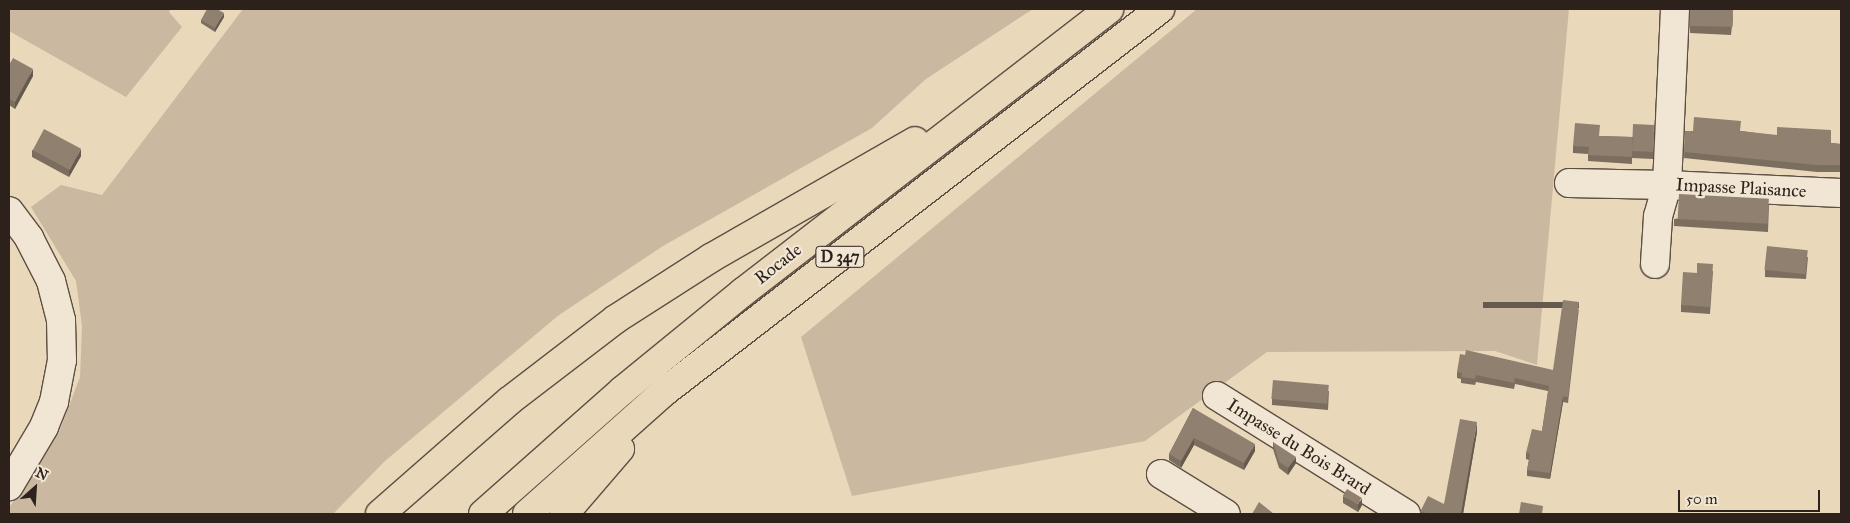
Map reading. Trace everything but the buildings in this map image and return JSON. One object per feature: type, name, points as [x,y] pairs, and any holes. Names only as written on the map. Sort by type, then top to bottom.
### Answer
[{"type":"highway","name":"Rocade","points":[[483,514],[670,351],[1108,9]]},
{"type":"highway","name":"D 347","points":[[527,514],[664,392],[1160,9]]},
{"type":"highway","points":[[380,514],[561,359],[662,288],[834,185],[991,100]]},
{"type":"highway","points":[[564,514],[664,392]]},
{"type":"street","name":"Impasse Plaisance","points":[[1675,9],[1667,185],[1841,193]]},
{"type":"street","points":[[1569,183],[1667,185],[1658,217],[1655,264]]},
{"type":"street","points":[[9,211],[29,238],[51,281],[61,320],[62,360],[54,402],[44,427],[9,486]]},
{"type":"street","name":"Impasse du Bois Brard","points":[[1217,396],[1406,514]]},
{"type":"street","points":[[1161,474],[1226,514]]},
{"type":"shaded area","points":[[9,9],[171,9],[169,12],[182,27],[126,97],[9,31]]},
{"type":"shaded area","points":[[243,9],[1033,9],[926,79],[872,128],[663,246],[559,315],[385,461],[333,514],[9,514],[9,507],[24,489],[59,432],[80,377],[82,326],[76,281],[31,207],[61,185],[102,195]]},
{"type":"shaded area","points":[[1197,9],[1569,9],[1537,365],[1495,351],[1267,352],[1145,441],[852,496],[801,337]]}]
